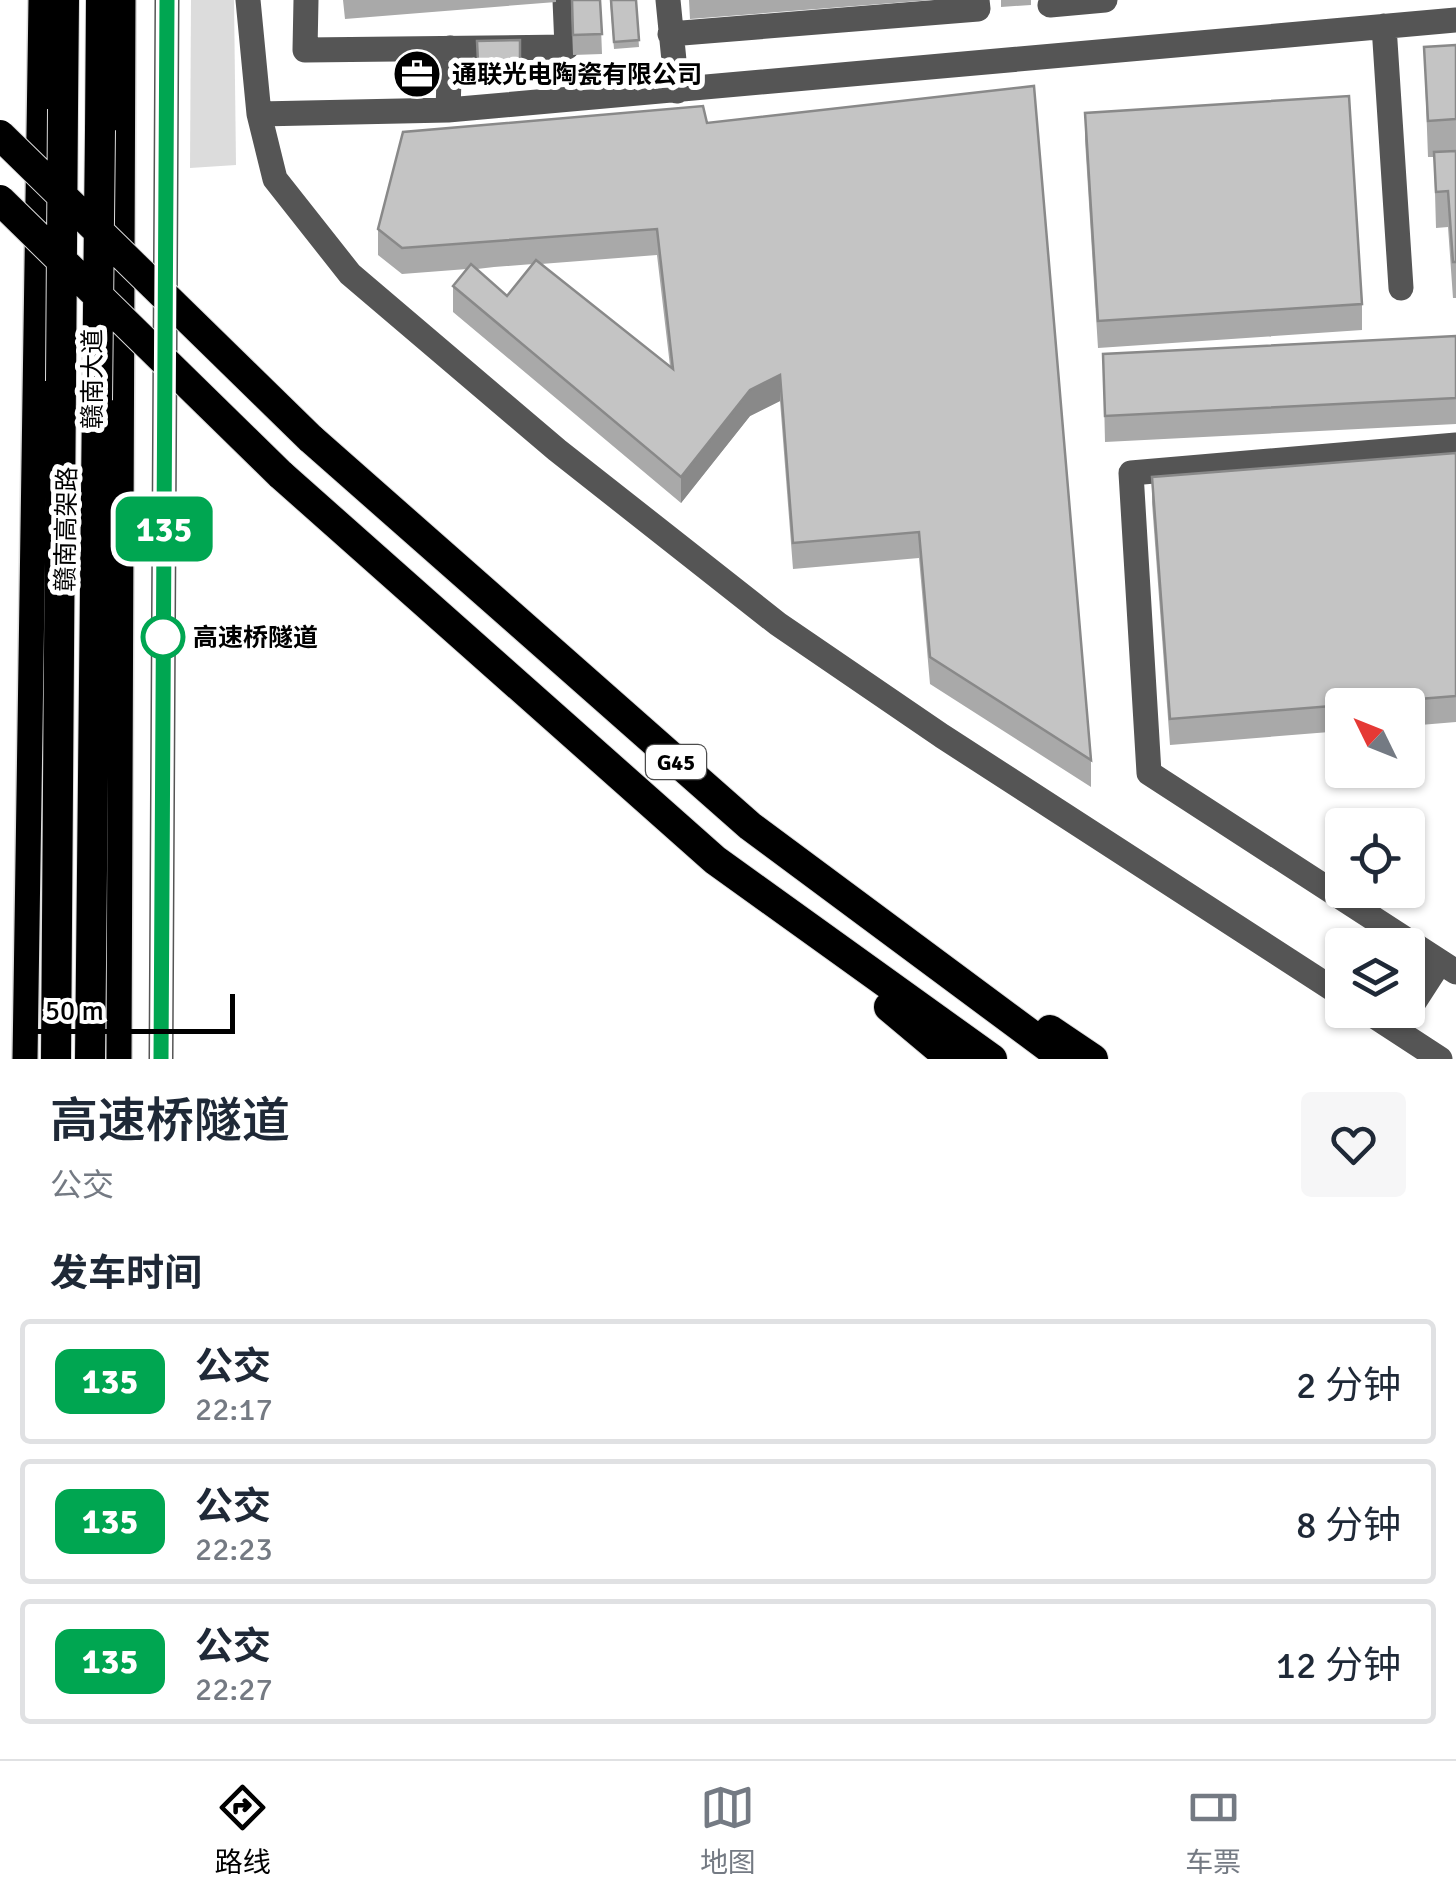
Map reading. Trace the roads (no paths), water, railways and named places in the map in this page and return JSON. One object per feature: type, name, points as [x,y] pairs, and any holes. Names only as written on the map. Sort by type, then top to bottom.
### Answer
[{"type":"highway","name":"赣南高架路","points":[[56,1059],[64,0]]},
{"type":"highway","name":"赣南高架路","points":[[90,1059],[101,0]]},
{"type":"highway","name":"G45","points":[[0,135],[310,438],[750,826],[1064,1059]]},
{"type":"highway","name":"G45","points":[[0,200],[280,474],[715,860],[992,1059]]},
{"type":"highway","points":[[750,826],[1094,1059]]},
{"type":"highway","points":[[715,860],[951,1059]]},
{"type":"main road","points":[[26,1059],[41,0]]},
{"type":"main road","name":"赣南大道","points":[[119,1059],[123,0]]},
{"type":"street","points":[[161,1059],[166,0]]},
{"type":"street","points":[[248,0],[259,114],[275,179],[350,274],[557,450],[778,624],[942,736],[1325,984]]},
{"type":"street","points":[[306,0],[305,50],[567,47],[565,0]]},
{"type":"street","points":[[668,0],[677,90]]},
{"type":"street","points":[[670,34],[978,9],[978,0]]},
{"type":"street","points":[[1050,5],[1105,0]]},
{"type":"street","points":[[259,114],[448,110],[1456,20]]},
{"type":"street","points":[[1384,26],[1401,288]]},
{"type":"street","points":[[448,110],[450,48]]},
{"type":"street","points":[[1396,1030],[1448,967],[1149,774],[1132,473],[1456,445]]},
{"type":"street","points":[[1393,1028],[1440,1059]]},
{"type":"place","name":"通联光电陶瓷有限公司","points":[[417,74]]},
{"type":"place","name":"高速桥隧道","points":[[163,637]]}]
